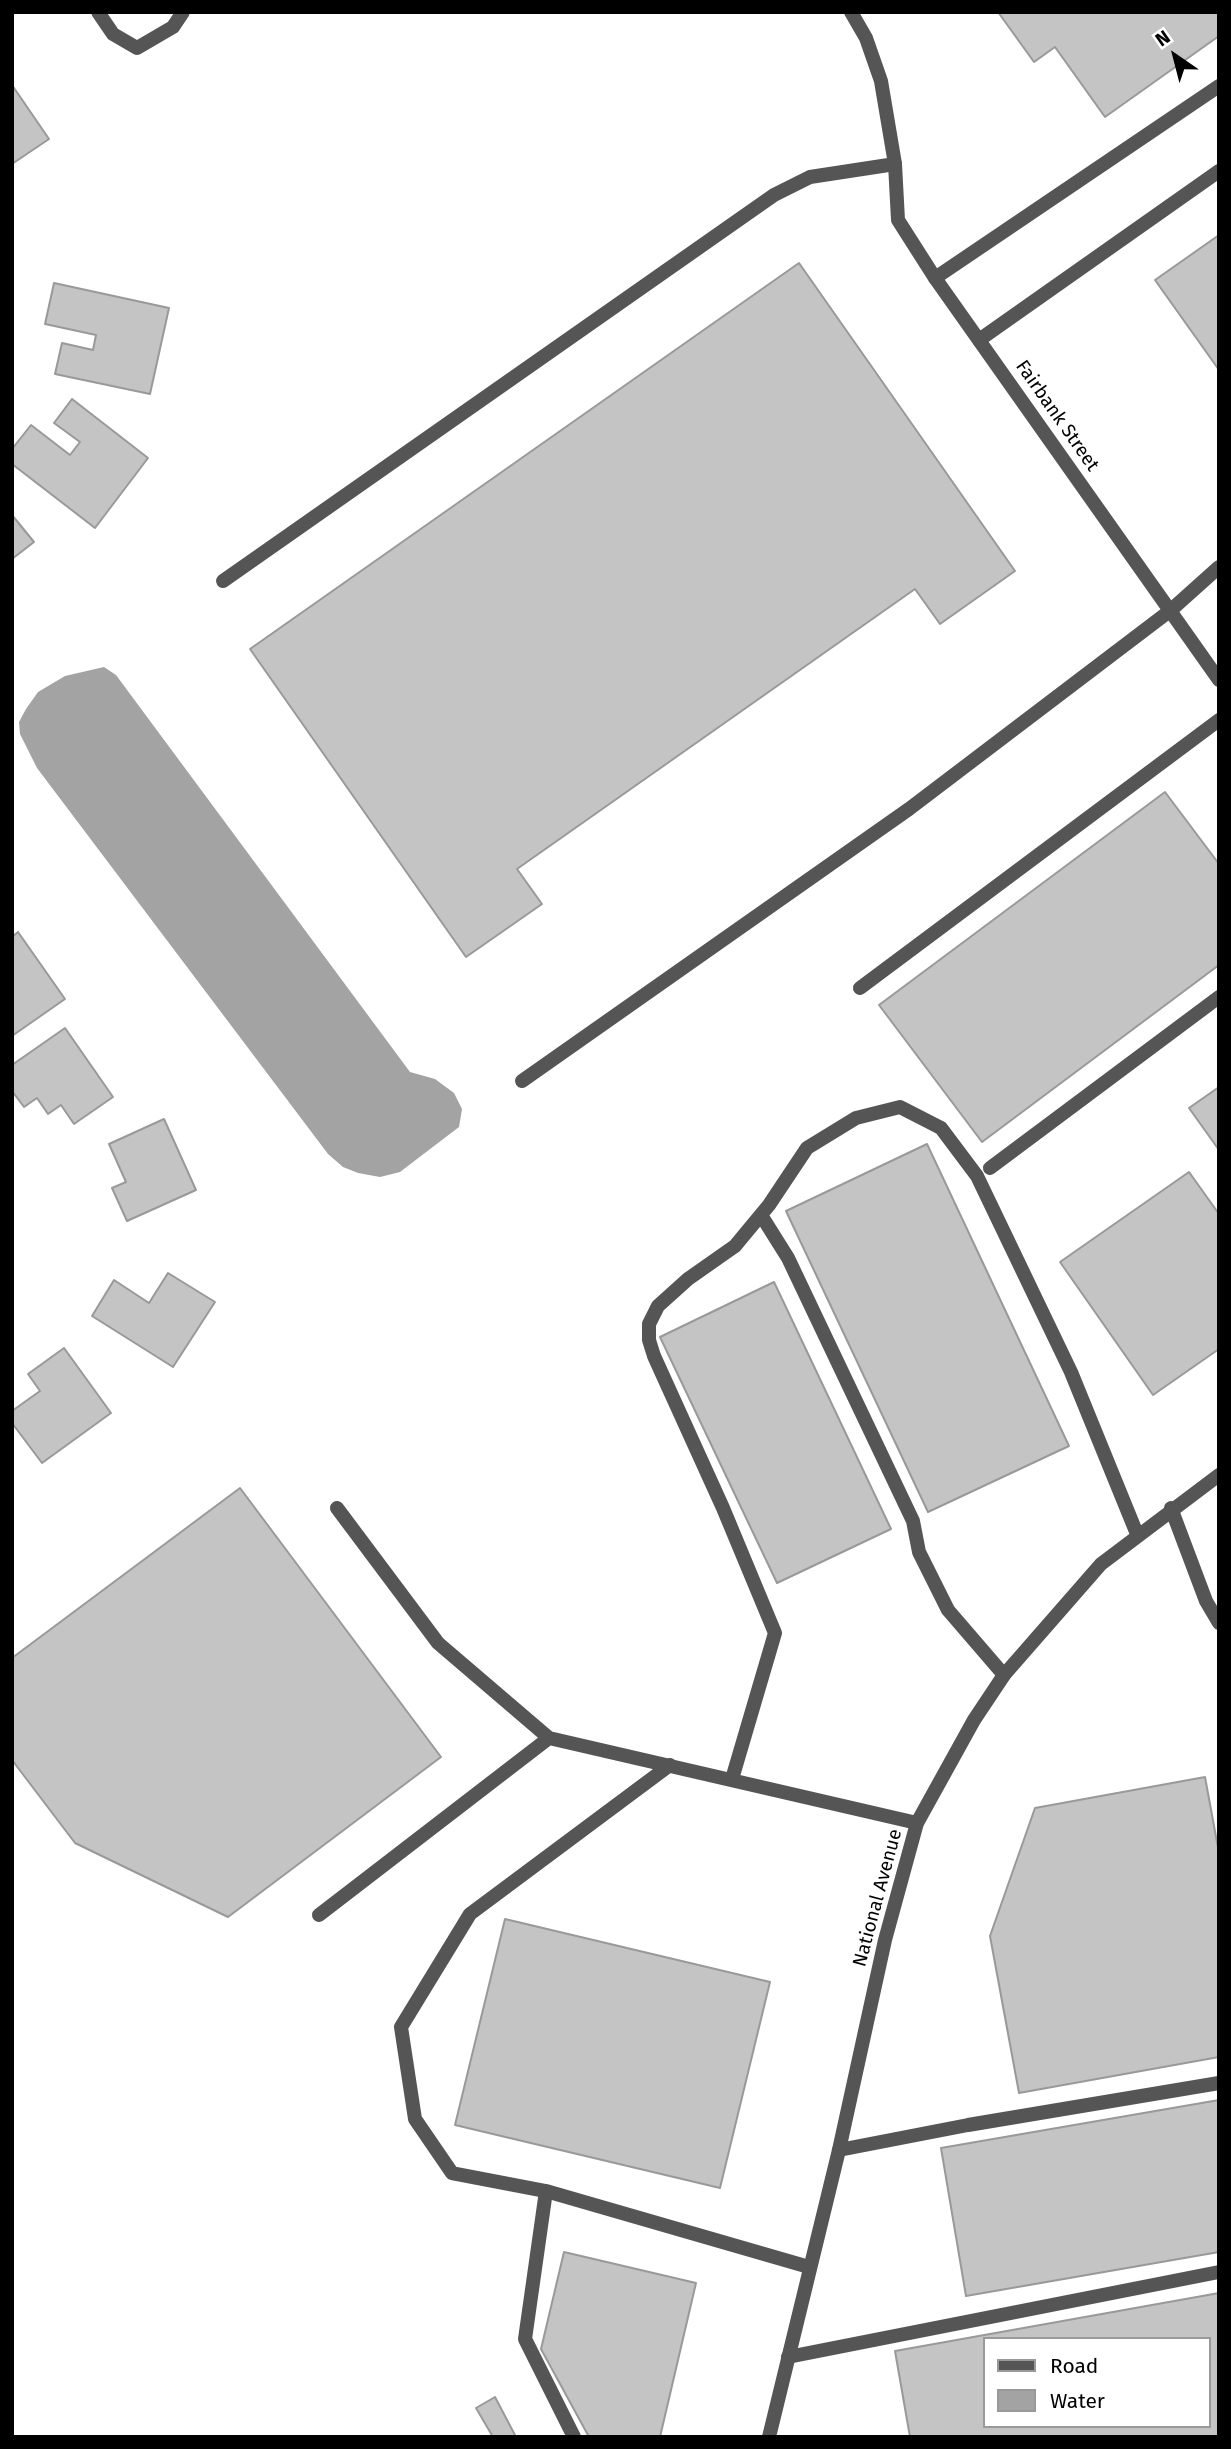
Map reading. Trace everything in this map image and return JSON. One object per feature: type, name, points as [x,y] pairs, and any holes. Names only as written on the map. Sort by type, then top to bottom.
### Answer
[{"type":"street","points":[[98,12],[113,34],[137,48],[173,27],[183,12]]},
{"type":"street","name":"Fairbank Street","points":[[851,12],[866,38],[881,81],[895,164],[898,220],[935,278],[1219,680]]},
{"type":"street","points":[[935,278],[1219,86]]},
{"type":"street","points":[[223,581],[774,195],[810,177],[895,164]]},
{"type":"street","points":[[979,340],[1219,171]]},
{"type":"street","points":[[523,1081],[909,808],[1171,610],[1219,567]]},
{"type":"street","points":[[860,988],[1219,720]]},
{"type":"street","points":[[990,1168],[1219,997]]},
{"type":"street","points":[[732,1779],[775,1633],[723,1507],[654,1356],[649,1340],[649,1324],[658,1306],[688,1279],[735,1246],[761,1215],[807,1148],[856,1118],[900,1107],[941,1128],[977,1176],[1071,1372],[1137,1534]]},
{"type":"street","points":[[761,1215],[788,1258],[913,1521],[919,1552],[948,1610],[1004,1675]]},
{"type":"street","name":"National Avenue","points":[[769,2437],[839,2150],[884,1940],[918,1823],[974,1720],[1004,1675],[1101,1564],[1171,1508],[1219,1475]]},
{"type":"street","points":[[337,1508],[438,1643],[548,1738],[918,1823]]},
{"type":"street","points":[[1171,1508],[1206,1601],[1219,1623]]},
{"type":"street","points":[[319,1915],[548,1738]]},
{"type":"street","points":[[670,1765],[470,1913],[401,2027],[415,2119],[452,2173],[546,2190],[809,2267]]},
{"type":"street","points":[[839,2150],[968,2125],[1219,2083]]},
{"type":"street","points":[[546,2190],[525,2339],[574,2437]]},
{"type":"street","points":[[788,2357],[1219,2272]]},
{"type":"water","points":[[104,667],[116,675],[410,1072],[435,1079],[454,1093],[462,1109],[459,1127],[400,1172],[380,1177],[358,1173],[343,1167],[328,1154],[37,768],[20,734],[19,722],[26,709],[38,692],[65,676]]},
{"type":"building","points":[[998,12],[1219,12],[1219,36],[1105,117],[1055,47],[1034,62]]},
{"type":"building","points":[[12,85],[49,139],[12,164]]},
{"type":"building","points":[[1219,235],[1219,370],[1155,280]]},
{"type":"building","points":[[799,263],[1015,571],[940,624],[915,589],[517,869],[542,904],[466,957],[250,649]]},
{"type":"building","points":[[54,283],[169,308],[150,394],[55,374],[62,343],[93,350],[96,335],[45,324]]},
{"type":"building","points":[[72,399],[148,458],[95,528],[12,464],[12,449],[31,425],[70,455],[80,442],[54,423]]},
{"type":"building","points":[[12,515],[34,542],[12,559]]},
{"type":"building","points":[[1165,792],[1219,864],[1219,965],[982,1142],[879,1005]]},
{"type":"building","points":[[18,932],[65,999],[12,1036],[12,937]]},
{"type":"building","points":[[65,1028],[113,1097],[74,1124],[61,1105],[48,1114],[37,1098],[24,1107],[12,1091],[12,1065]]},
{"type":"building","points":[[1219,1087],[1219,1150],[1189,1108]]},
{"type":"building","points":[[164,1119],[196,1190],[127,1221],[112,1188],[126,1182],[109,1144]]},
{"type":"building","points":[[927,1144],[1069,1446],[928,1512],[786,1211]]},
{"type":"building","points":[[1189,1172],[1219,1214],[1219,1349],[1153,1395],[1060,1262]]},
{"type":"building","points":[[168,1273],[215,1302],[173,1367],[92,1316],[114,1280],[149,1303]]},
{"type":"building","points":[[774,1282],[891,1529],[777,1583],[660,1337]]},
{"type":"building","points":[[64,1348],[111,1413],[42,1463],[12,1423],[12,1411],[40,1391],[28,1374]]},
{"type":"building","points":[[240,1488],[441,1757],[228,1917],[75,1843],[12,1760],[12,1658]]},
{"type":"building","points":[[1205,1777],[1219,1853],[1219,2057],[1019,2093],[990,1936],[1035,1808]]},
{"type":"building","points":[[505,1919],[770,1982],[720,2188],[455,2125]]},
{"type":"building","points":[[1219,2100],[1219,2252],[966,2296],[941,2148]]},
{"type":"building","points":[[564,2252],[696,2283],[660,2437],[589,2437],[541,2349]]},
{"type":"building","points":[[1219,2293],[1219,2437],[910,2437],[895,2351]]},
{"type":"building","points":[[495,2397],[516,2437],[493,2437],[476,2408]]}]
